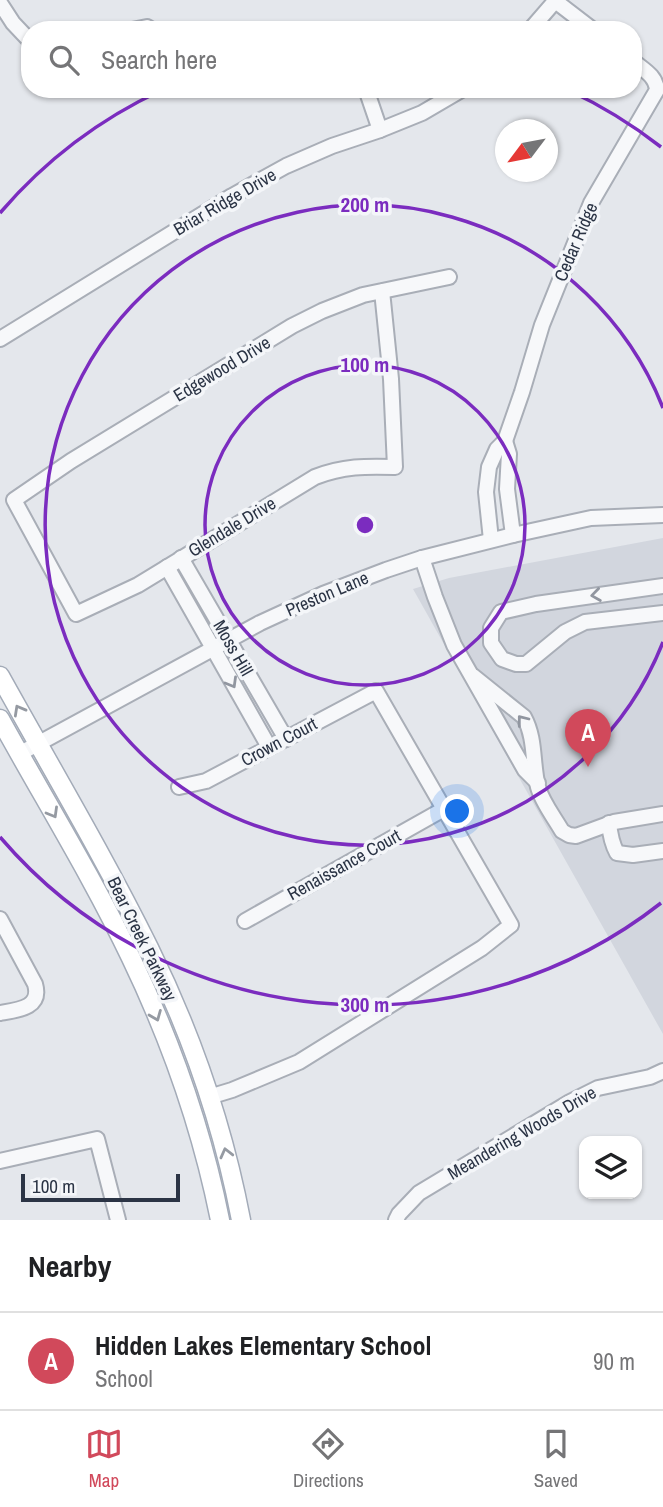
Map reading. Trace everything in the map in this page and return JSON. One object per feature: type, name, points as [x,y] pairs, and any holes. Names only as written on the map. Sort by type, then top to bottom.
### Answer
[{"type":"main road","name":"Bear Creek Parkway","points":[[0,676],[150,950],[209,1097],[223,1142],[241,1220]]},
{"type":"main road","name":"Bear Creek Parkway","points":[[0,719],[132,959],[189,1103],[220,1220]]},
{"type":"street","points":[[538,21],[555,0],[582,21]]},
{"type":"street","points":[[0,3],[21,31]]},
{"type":"street","name":"Cedar Ridge","points":[[491,540],[486,492],[489,467],[497,449],[505,441],[542,325],[591,203],[657,90],[652,76],[642,68]]},
{"type":"street","points":[[369,98],[380,130]]},
{"type":"street","name":"Briar Ridge Drive","points":[[0,340],[286,166],[422,113],[448,98]]},
{"type":"street","name":"Edgewood Drive","points":[[76,614],[14,500],[71,461],[292,326],[363,295],[449,277]]},
{"type":"street","name":"Glendale Drive","points":[[76,614],[138,585],[315,477],[332,470],[365,466],[396,467],[382,291]]},
{"type":"street","name":"Cedar Ridge","points":[[505,441],[509,454],[507,489],[513,535]]},
{"type":"street","points":[[486,492],[507,489]]},
{"type":"street","name":"Preston Lane","points":[[19,754],[260,623],[323,594],[422,558],[491,540],[591,519],[663,515]]},
{"type":"street","name":"Moss Hill","points":[[181,558],[286,738]]},
{"type":"street","points":[[422,558],[454,645],[525,770],[538,783]]},
{"type":"street","name":"Moss Hill","points":[[167,567],[269,747]]},
{"type":"street","points":[[663,586],[536,604],[500,612],[491,628],[491,643],[502,659],[526,664],[565,632],[584,622],[663,613]]},
{"type":"street","points":[[188,604],[202,595]]},
{"type":"street","points":[[473,676],[524,717],[532,739],[538,783],[562,831],[576,836],[609,823],[663,814]]},
{"type":"street","name":"Crown Court","points":[[179,787],[206,781],[376,691],[444,809]]},
{"type":"street","points":[[245,705],[261,696]]},
{"type":"street","points":[[209,1097],[299,1062],[482,948],[511,925],[444,809]]},
{"type":"street","name":"Renaissance Court","points":[[245,921],[444,809]]},
{"type":"street","points":[[609,823],[617,853],[632,855],[663,851]]},
{"type":"street","points":[[0,919],[37,990],[35,1000],[19,1009],[0,1013]]},
{"type":"street","name":"Meandering Woods Drive","points":[[396,1220],[419,1193],[570,1102],[598,1088],[650,1077],[663,1071]]},
{"type":"street","points":[[0,1160],[97,1139],[118,1220]]},
{"type":"shaded area","points":[[663,538],[663,1034],[413,589],[449,578]]},
{"type":"place","name":"Hidden Lakes Elementary School","points":[[588,767]]}]
